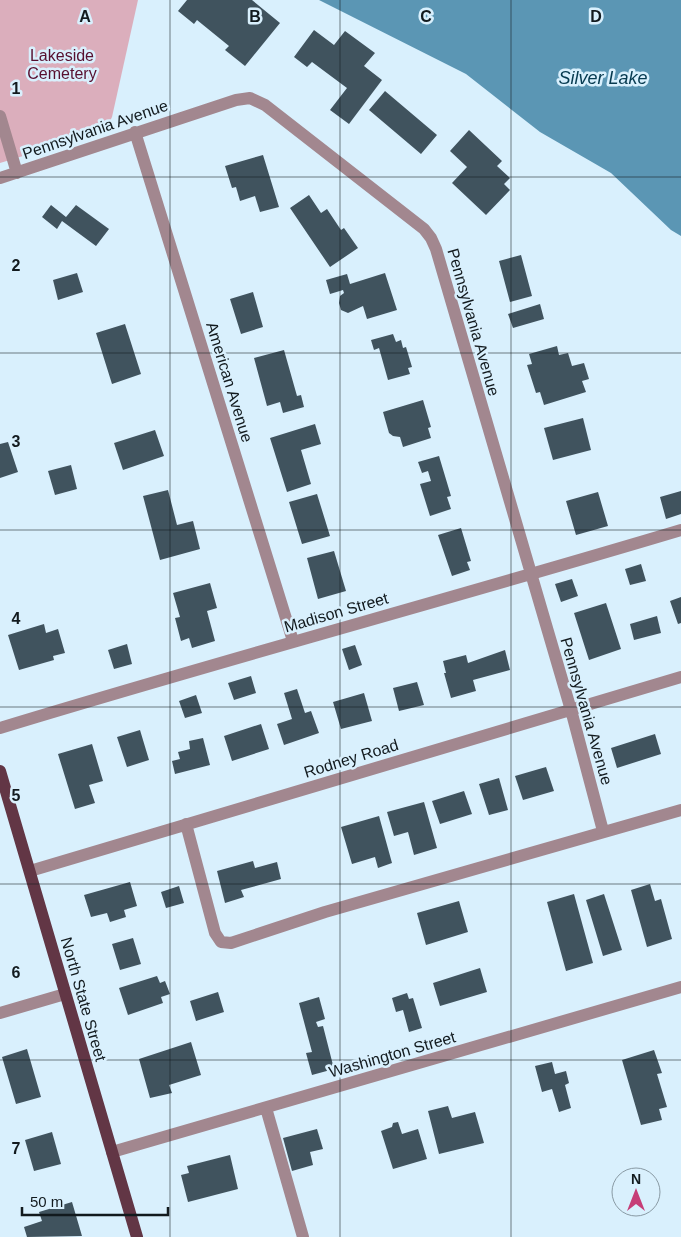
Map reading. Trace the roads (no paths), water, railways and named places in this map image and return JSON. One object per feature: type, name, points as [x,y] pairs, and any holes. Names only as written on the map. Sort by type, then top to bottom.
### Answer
[{"type":"main road","name":"North State Street","points":[[0,771],[137,1237]]},
{"type":"street","name":"Pennsylvania Avenue","points":[[0,178],[136,132],[236,100],[250,98],[258,100],[424,229],[436,249],[571,710],[603,831]]},
{"type":"street","points":[[0,116],[17,173]]},
{"type":"street","name":"American Avenue","points":[[136,132],[293,641]]},
{"type":"street","name":"Madison Street","points":[[0,728],[293,641],[531,575],[681,530]]},
{"type":"street","name":"Rodney Road","points":[[30,871],[681,676]]},
{"type":"street","points":[[186,824],[216,933],[220,942],[231,943],[325,912],[681,810]]},
{"type":"street","name":"Washington Street","points":[[112,1152],[681,987]]},
{"type":"street","points":[[0,1013],[65,994]]},
{"type":"street","points":[[266,1108],[303,1237]]},
{"type":"water","name":"Silver Lake","points":[[319,0],[681,0],[681,236],[671,230],[611,173],[540,132],[466,74]]},
{"type":"park label","name":"Lakeside Cemetery","points":[[62,64]]}]
